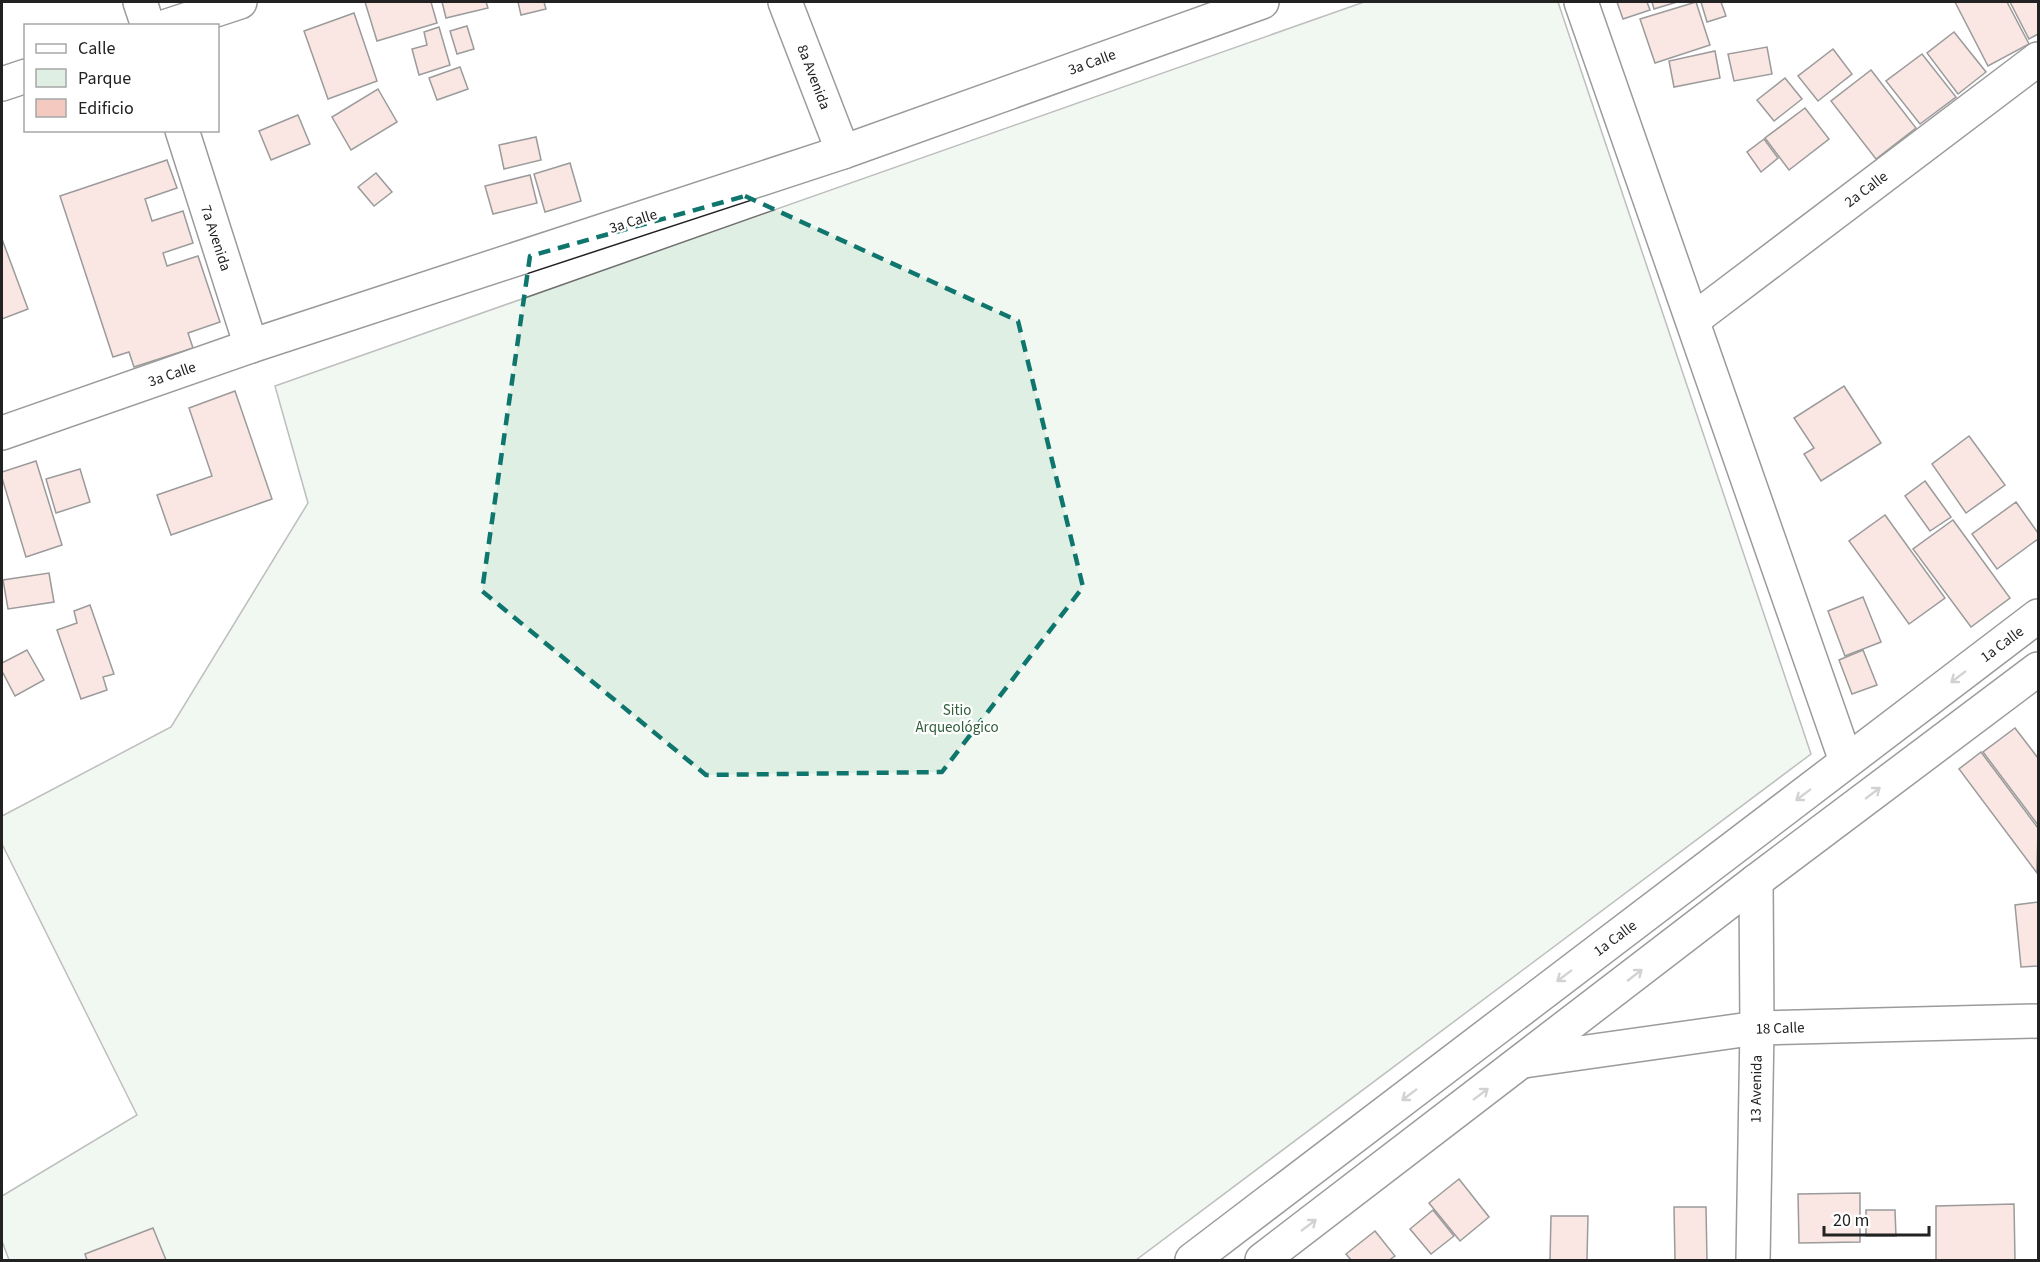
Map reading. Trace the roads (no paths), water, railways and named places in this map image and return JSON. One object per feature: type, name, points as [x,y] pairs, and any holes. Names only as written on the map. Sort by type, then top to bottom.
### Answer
[{"type":"street","points":[[140,2],[147,24]]},
{"type":"street","points":[[172,24],[240,2]]},
{"type":"street","name":"8a Avenida","points":[[785,2],[843,152]]},
{"type":"street","name":"3a Calle","points":[[2,433],[250,346],[843,152],[1262,2]]},
{"type":"street","points":[[1581,2],[1846,761]]},
{"type":"street","name":"2a Calle","points":[[1693,320],[2038,59]]},
{"type":"street","points":[[2,84],[24,77]]},
{"type":"street","name":"7a Avenida","points":[[183,132],[250,346]]},
{"type":"street","name":"1a Calle","points":[[1192,1260],[2038,616]]},
{"type":"street","points":[[1262,1260],[1756,881],[2038,669]]},
{"type":"street","name":"13 Avenida","points":[[1754,1260],[1756,881]]},
{"type":"street","name":"18 Calle","points":[[1524,1061],[1757,1028],[2038,1021]]},
{"type":"park label","name":"Sitio Arqueológico","points":[[957,718]]}]
